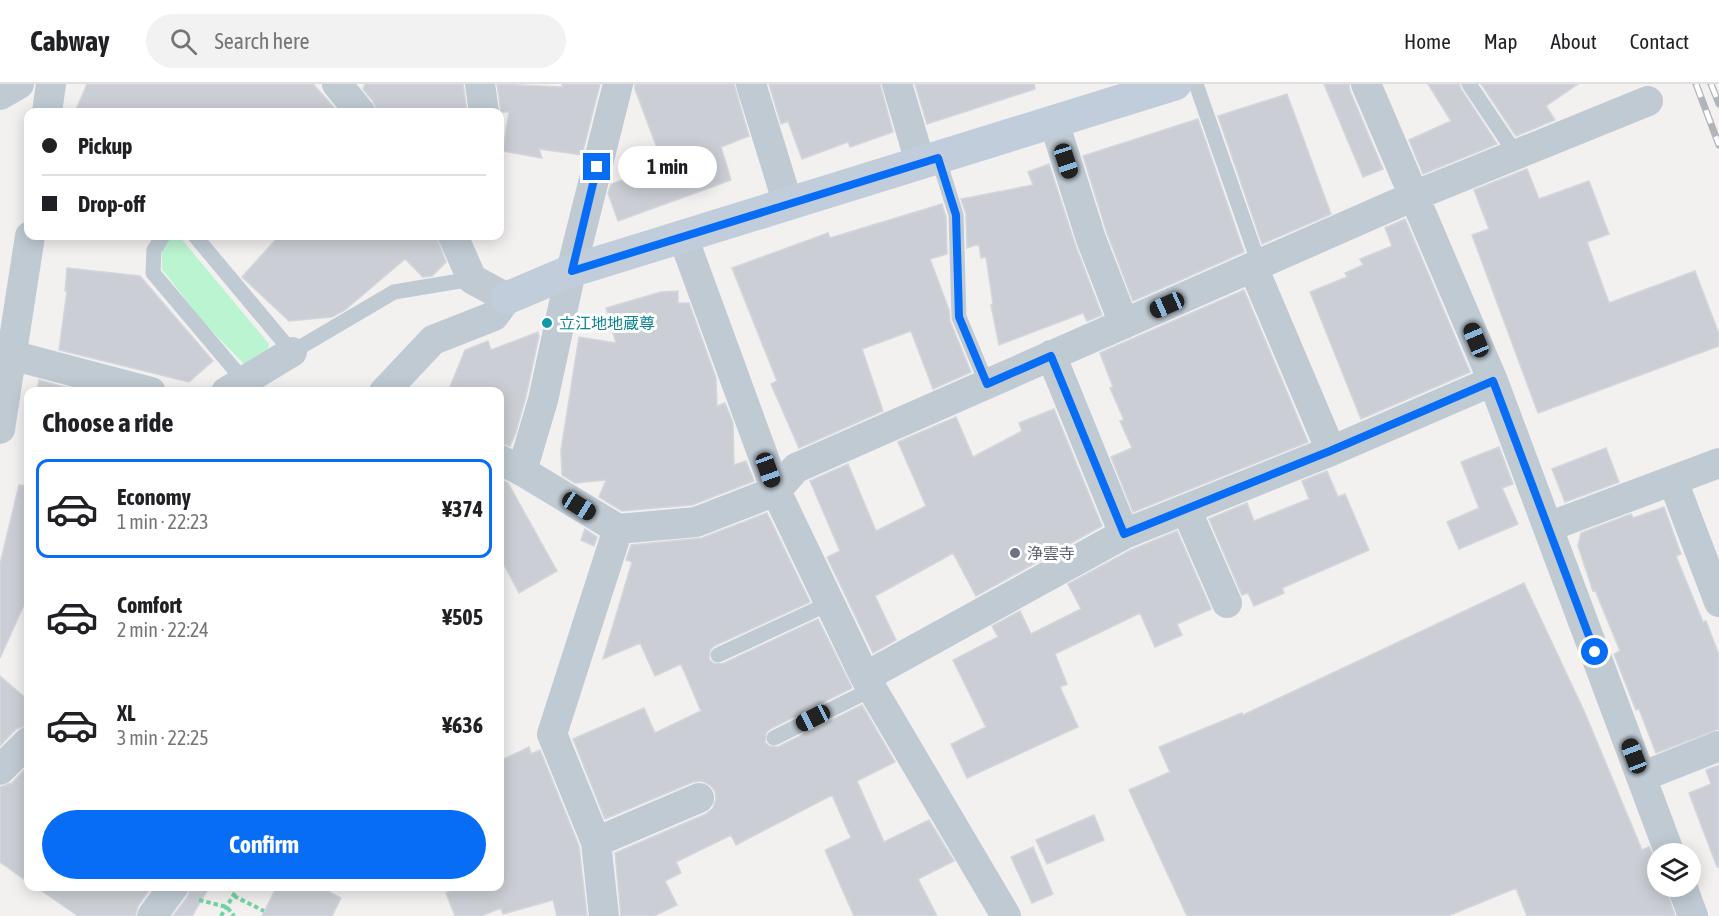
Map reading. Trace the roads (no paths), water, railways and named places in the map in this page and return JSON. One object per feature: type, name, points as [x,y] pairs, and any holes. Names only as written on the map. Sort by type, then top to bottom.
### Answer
[{"type":"street","points":[[0,95],[19,84]]},
{"type":"street","points":[[48,108],[51,84]]},
{"type":"street","points":[[337,84],[357,108]]},
{"type":"street","points":[[480,84],[483,108]]},
{"type":"street","points":[[618,84],[543,400],[511,465],[618,529],[696,522],[776,491],[795,468],[1414,196],[1648,101]]},
{"type":"street","points":[[751,84],[788,204]]},
{"type":"street","points":[[897,84],[929,160]]},
{"type":"street","points":[[389,387],[433,340],[494,316],[507,298],[572,271],[1175,84]]},
{"type":"street","points":[[1366,84],[1493,381],[1666,843]]},
{"type":"street","points":[[1054,122],[1091,239],[1124,324]]},
{"type":"street","points":[[683,237],[776,491],[868,683],[1006,916]]},
{"type":"street","points":[[0,429],[29,240]]},
{"type":"street","points":[[455,240],[472,279],[507,298]]},
{"type":"street","points":[[1256,265],[1330,451]]},
{"type":"street","points":[[235,386],[292,352]]},
{"type":"street","points":[[11,355],[132,387]]},
{"type":"street","points":[[1051,356],[1124,534]]},
{"type":"street","points":[[868,683],[1124,534],[1330,451],[1493,381]]},
{"type":"street","points":[[1548,527],[1719,464]]},
{"type":"street","points":[[1673,481],[1719,602]]},
{"type":"street","points":[[1186,509],[1227,603]]},
{"type":"street","points":[[604,916],[596,842],[552,734],[618,529]]},
{"type":"street","points":[[0,770],[24,746]]},
{"type":"street","points":[[1641,777],[1719,746]]},
{"type":"street","points":[[596,842],[699,798]]},
{"type":"street","points":[[152,916],[181,895]]},
{"type":"street","points":[[1686,897],[1693,916]]},
{"type":"lane","points":[[1196,84],[1256,265]]},
{"type":"lane","points":[[1469,84],[1516,154]]},
{"type":"lane","points":[[929,160],[956,215],[959,317],[987,384]]},
{"type":"lane","points":[[160,240],[154,250],[153,273],[235,386]]},
{"type":"lane","points":[[198,240],[292,352],[393,292],[472,279]]},
{"type":"lane","points":[[718,656],[830,603]]},
{"type":"lane","points":[[774,738],[868,683]]},
{"type":"railway","points":[[1696,84],[1719,145]]},
{"type":"railway","points":[[1711,84],[1719,104]]},
{"type":"place","name":"立江地地蔵尊","points":[[547,323]]},
{"type":"place","name":"浄雲寺","points":[[1015,553]]}]
